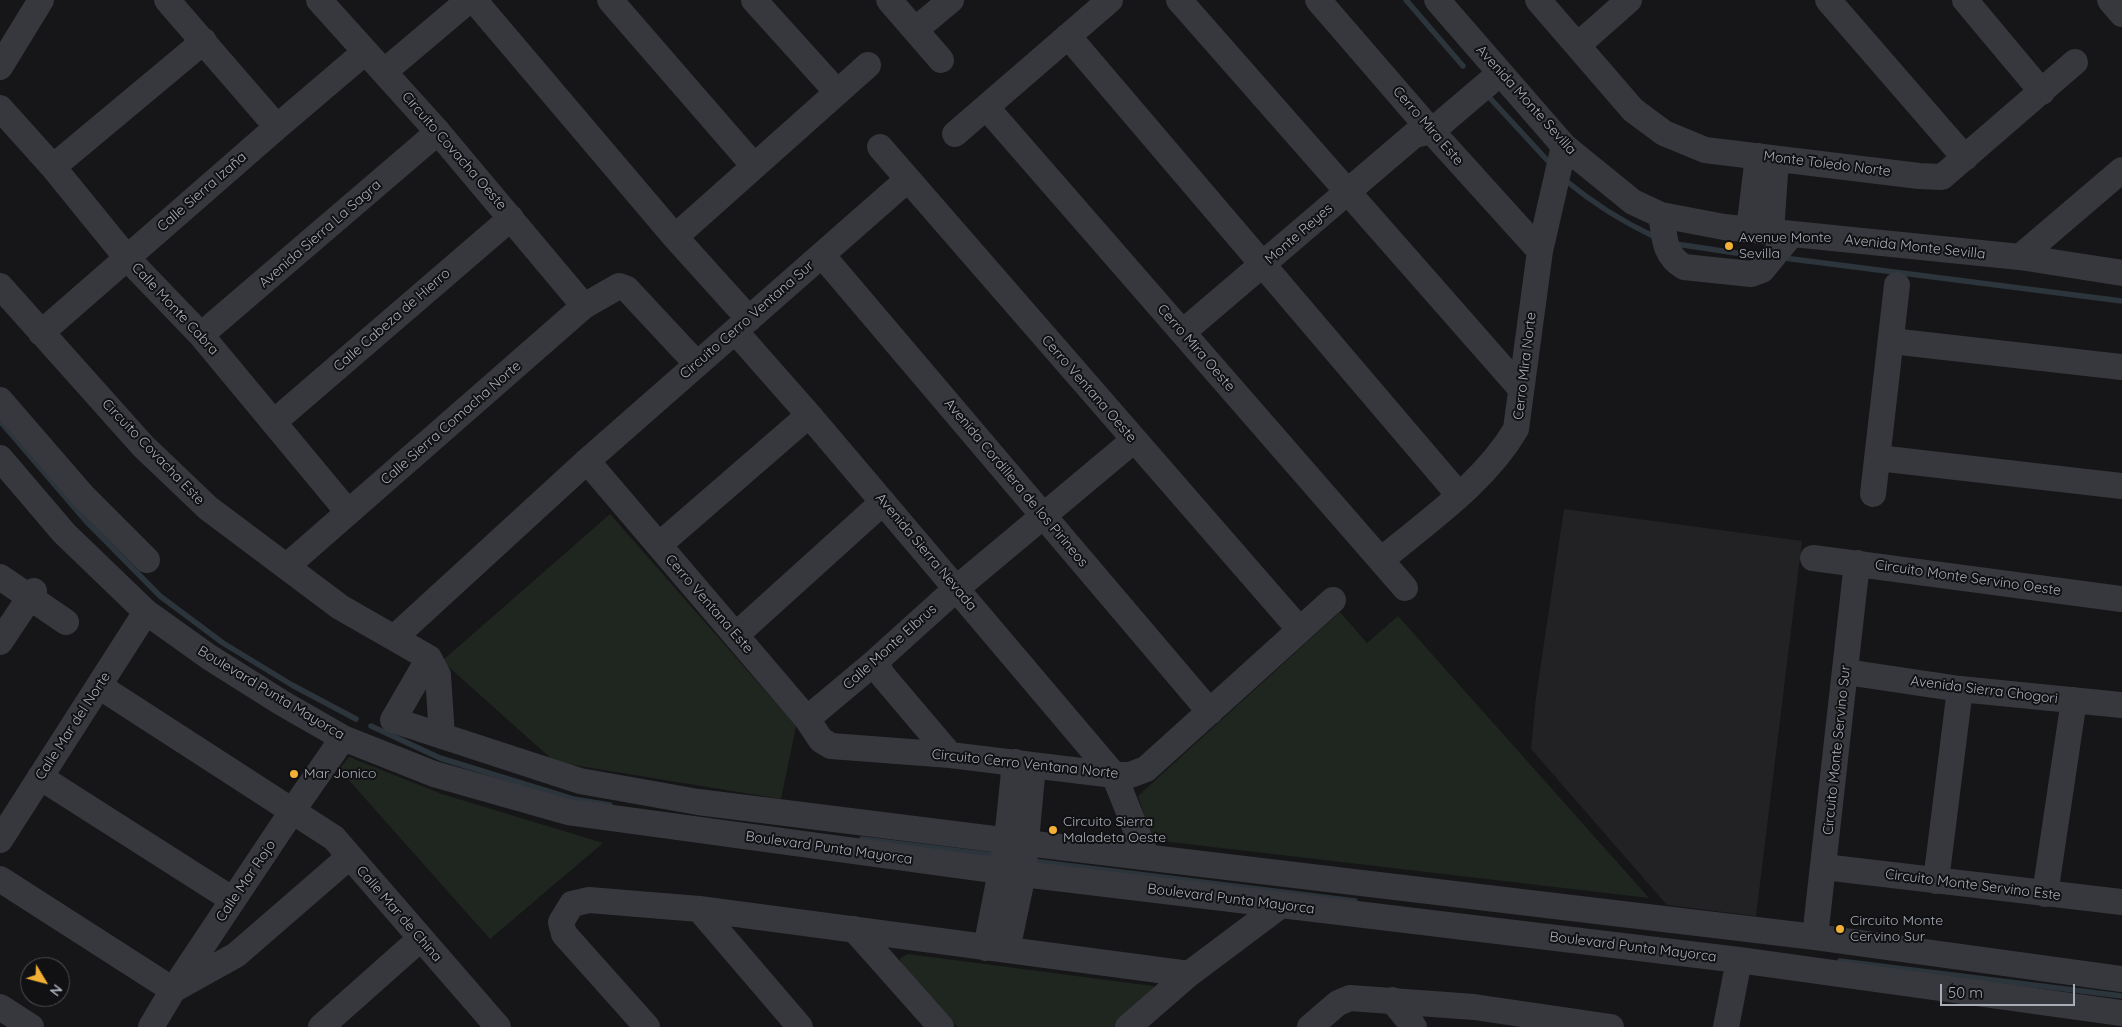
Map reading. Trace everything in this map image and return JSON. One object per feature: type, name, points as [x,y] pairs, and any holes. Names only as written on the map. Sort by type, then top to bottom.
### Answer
[{"type":"street","points":[[0,67],[42,0]]},
{"type":"street","points":[[166,0],[277,126]]},
{"type":"street","name":"Circuito Covacha Oeste","points":[[319,0],[438,132],[584,306]]},
{"type":"street","points":[[385,71],[469,0]]},
{"type":"street","name":"Avenida Sierra Nevada","points":[[474,0],[675,237],[809,414],[1114,774],[1147,857]]},
{"type":"street","points":[[610,0],[754,166]]},
{"type":"street","points":[[754,0],[836,92]]},
{"type":"street","points":[[890,0],[941,60]]},
{"type":"street","points":[[916,30],[951,0]]},
{"type":"street","points":[[955,134],[1110,0]]},
{"type":"street","points":[[1178,0],[1346,193],[1521,389]]},
{"type":"street","name":"Cerro Mira Este","points":[[1318,0],[1422,128],[1540,251]]},
{"type":"street","name":"Avenida Monte Sevilla","points":[[1437,0],[1564,146],[1633,202],[1661,215],[1770,232],[2020,257],[2122,273]]},
{"type":"street","name":"Monte Toledo Norte","points":[[1538,0],[1633,110],[1664,133],[1704,150],[1767,158],[1942,177],[2042,92],[2074,62]]},
{"type":"street","points":[[1578,45],[1630,0]]},
{"type":"street","points":[[1828,0],[1965,158]]},
{"type":"street","points":[[1964,0],[2042,92]]},
{"type":"street","points":[[2110,0],[2122,14]]},
{"type":"street","points":[[1068,36],[1459,495]]},
{"type":"street","points":[[54,168],[204,41]]},
{"type":"street","name":"Calle Sierra Izaña","points":[[41,333],[277,126],[365,52]]},
{"type":"street","points":[[675,237],[868,65]]},
{"type":"street","name":"Monte Reyes","points":[[1183,332],[1494,67]]},
{"type":"street","name":"Calle Monte Cabra","points":[[0,108],[54,168],[127,258],[201,335],[348,512]]},
{"type":"street","name":"Cerro Mira Oeste","points":[[987,108],[1405,588]]},
{"type":"street","name":"Avenida Sierra La Sagra","points":[[201,335],[438,132]]},
{"type":"street","name":"Cerro Mira Norte","points":[[1381,560],[1459,495],[1504,451],[1516,429],[1540,251],[1564,146]]},
{"type":"street","name":"Cerro Ventana Oeste","points":[[880,147],[1300,630]]},
{"type":"street","points":[[1661,215],[1667,251],[1675,261],[1684,267],[1751,274],[1762,270],[1770,232],[1767,158]]},
{"type":"street","points":[[2020,257],[2111,192],[2122,170]]},
{"type":"street","name":"Circuito Cerro Ventana Sur","points":[[395,638],[587,461],[908,180]]},
{"type":"street","name":"Calle Cabeza de Hierro","points":[[274,422],[511,218]]},
{"type":"street","name":"Avenida Cordillera de los Pirineos","points":[[822,255],[1210,712]]},
{"type":"street","points":[[1873,494],[1897,285]]},
{"type":"street","name":"Circuito Covacha Este","points":[[0,286],[143,446],[208,508],[340,607],[429,658]]},
{"type":"street","name":"Calle Sierra Comacha Norte","points":[[287,566],[584,306],[619,286],[627,289],[697,364]]},
{"type":"street","points":[[1891,341],[2122,368]]},
{"type":"street","points":[[0,400],[83,496],[148,560]]},
{"type":"street","points":[[659,545],[809,414]]},
{"type":"street","name":"Calle Monte Elbrus","points":[[808,719],[957,588],[1134,440]]},
{"type":"street","name":"Boulevard Punta Mayorca","points":[[0,458],[64,533],[146,612],[209,657],[344,738],[434,774],[568,812],[1012,873],[1739,960],[2122,1013]]},
{"type":"street","points":[[1878,458],[2122,486]]},
{"type":"street","name":"Cerro Ventana Este","points":[[587,461],[808,719],[821,740],[831,746]]},
{"type":"street","points":[[736,634],[883,502]]},
{"type":"street","name":"Circuito Monte Servino Oeste","points":[[1813,558],[2122,599]]},
{"type":"street","name":"Circuito Monte Servino Sur","points":[[1815,938],[1857,563]]},
{"type":"street","points":[[0,577],[32,594],[66,622]]},
{"type":"street","points":[[0,642],[32,594]]},
{"type":"street","name":"Circuito Cerro Ventana Norte","points":[[831,746],[950,755],[1130,775],[1146,769],[1333,600]]},
{"type":"street","name":"Calle Mar del Norte","points":[[0,840],[146,612]]},
{"type":"street","points":[[429,658],[438,674],[442,736]]},
{"type":"street","name":"Boulevard Punta Mayorca","points":[[429,658],[393,720],[580,781],[698,802],[1815,938],[2122,979]]},
{"type":"street","points":[[875,662],[883,676],[950,755]]},
{"type":"street","name":"Avenida Sierra Chogori","points":[[1846,672],[1960,690],[2122,705]]},
{"type":"street","name":"Calle Mar de China","points":[[99,686],[334,838],[493,1025]]},
{"type":"street","points":[[1936,881],[1960,690]]},
{"type":"street","points":[[2045,894],[2074,700]]},
{"type":"street","name":"Calle Mar Rojo","points":[[151,1027],[173,990],[293,810],[344,738]]},
{"type":"street","points":[[997,949],[1012,873],[1024,763]]},
{"type":"street","points":[[40,777],[233,900]]},
{"type":"street","points":[[0,879],[173,990],[236,956],[350,857]]},
{"type":"street","name":"Circuito Monte Servino Este","points":[[1824,867],[2122,902]]},
{"type":"street","points":[[647,1027],[564,934],[561,922],[572,904],[589,900],[699,909],[1189,974]]},
{"type":"street","points":[[1128,1027],[1189,974],[1281,904]]},
{"type":"street","points":[[699,909],[800,1027]]},
{"type":"street","points":[[854,930],[942,1027]]},
{"type":"street","points":[[1768,964],[1771,933]]},
{"type":"street","points":[[321,1027],[420,939]]},
{"type":"street","points":[[1726,1027],[1739,960]]},
{"type":"street","points":[[1310,1027],[1338,1004],[1350,998],[1474,1007],[1563,1024],[1611,1027]]},
{"type":"street","points":[[1392,1000],[1414,1027]]},
{"type":"street","points":[[2066,1006],[2085,1020],[2090,1027]]},
{"type":"street","points":[[0,1007],[27,1026]]},
{"type":"shaded area","points":[[1564,509],[1802,541],[1756,916],[1667,905],[1531,749],[1536,697]]},
{"type":"shaded area","points":[[610,514],[796,726],[781,799],[555,762],[442,661]]},
{"type":"shaded area","points":[[1340,612],[1367,643],[1398,616],[1649,898],[1153,840],[1138,796]]},
{"type":"shaded area","points":[[349,757],[442,794],[603,843],[490,939],[339,769]]},
{"type":"shaded area","points":[[908,954],[1153,986],[1155,991],[1114,1027],[957,1027],[901,964],[900,958]]},
{"type":"waterway","points":[[1406,0],[1463,66]]},
{"type":"waterway","points":[[1489,97],[1547,160]]},
{"type":"waterway","points":[[1565,180],[1607,211],[1653,236]]},
{"type":"waterway","points":[[1676,244],[1763,257]]},
{"type":"waterway","points":[[1784,258],[2122,301]]},
{"type":"waterway","points":[[0,421],[85,520],[160,596],[223,643],[292,685],[356,719]]},
{"type":"waterway","points":[[371,726],[440,758],[573,799],[610,805]]},
{"type":"waterway","points":[[862,839],[993,855]]},
{"type":"waterway","points":[[1032,861],[1355,901]]},
{"type":"waterway","points":[[1840,961],[2122,996]]},
{"type":"place","name":"Avenue Monte Sevilla","points":[[1729,246]]},
{"type":"place","name":"Mar Jonico","points":[[294,774]]},
{"type":"place","name":"Circuito Sierra Maladeta Oeste","points":[[1053,830]]},
{"type":"place","name":"Circuito Monte Cervino Sur","points":[[1840,929]]}]
